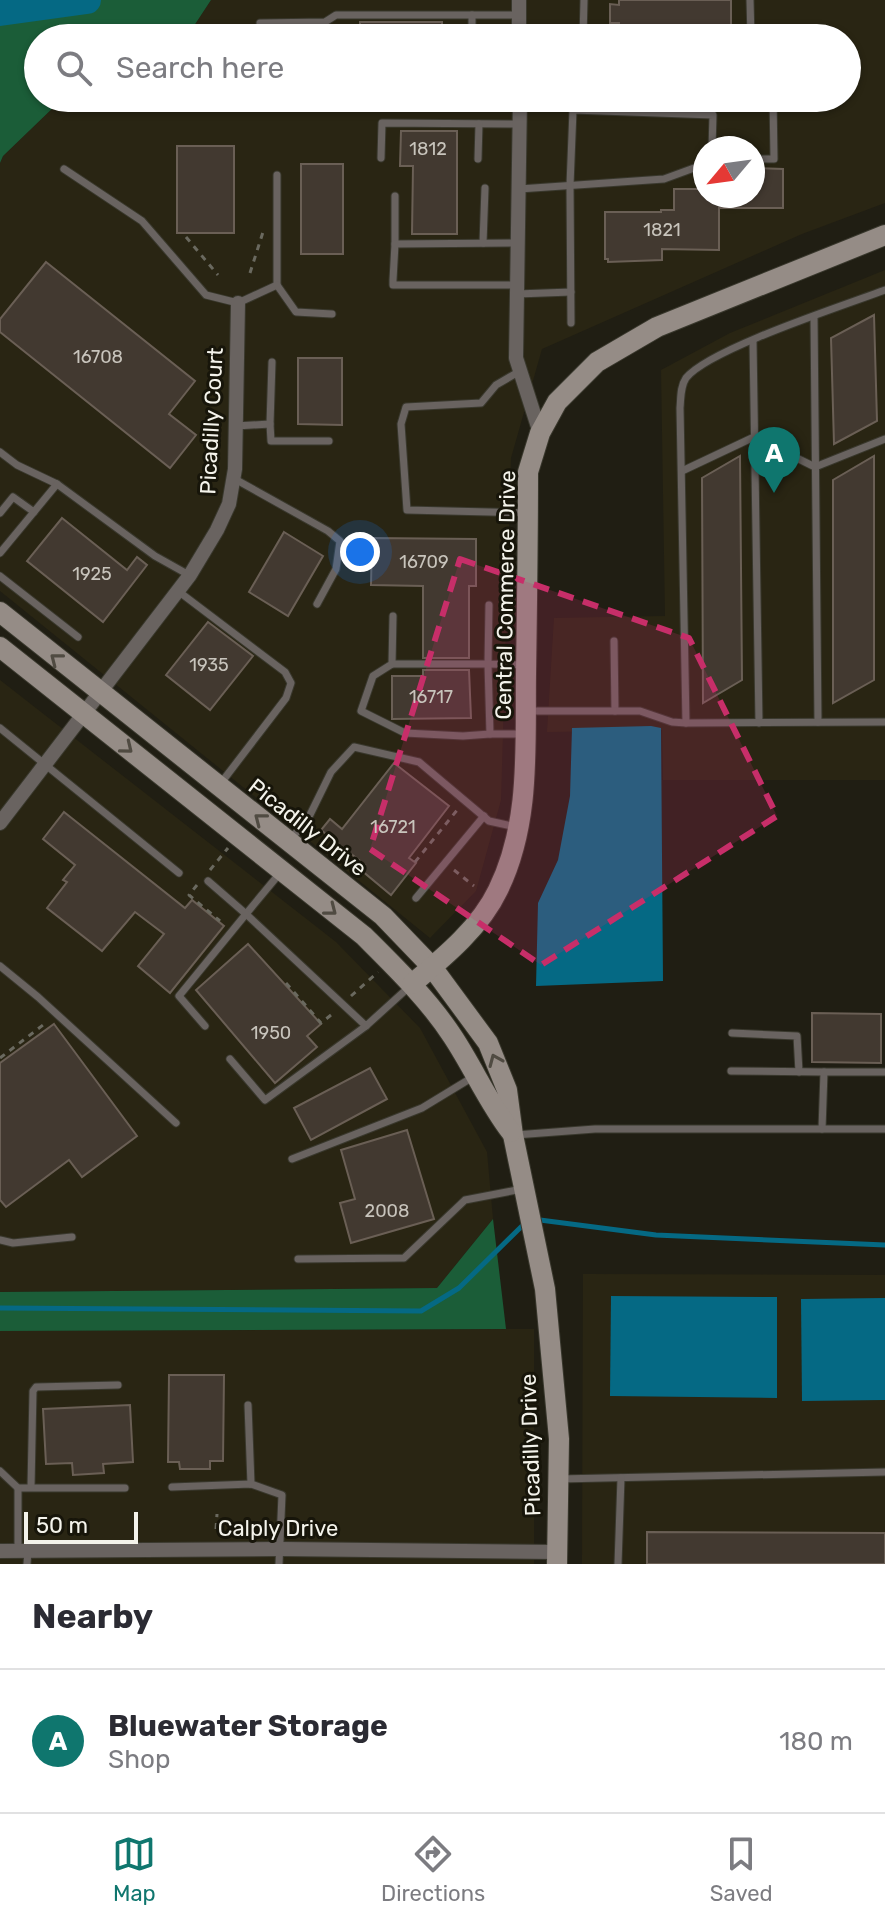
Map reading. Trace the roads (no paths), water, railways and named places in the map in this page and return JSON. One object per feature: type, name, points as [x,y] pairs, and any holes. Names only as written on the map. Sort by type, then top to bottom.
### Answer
[{"type":"street","points":[[520,112],[516,358],[540,433]]},
{"type":"street","name":"Central Commerce Drive","points":[[412,984],[473,926],[498,892],[519,828],[525,776],[528,472],[540,433],[557,402],[597,362],[657,327],[885,235]]},
{"type":"street","name":"Picadilly Court","points":[[0,823],[190,575],[229,504],[236,426],[238,303]]},
{"type":"street","name":"Picadilly Drive","points":[[0,612],[383,916],[432,967],[488,1043],[507,1090],[513,1135],[545,1289],[559,1439],[556,1558]]},
{"type":"street","name":"Picadilly Drive","points":[[0,647],[364,936],[412,984],[453,1036],[491,1106],[513,1135]]},
{"type":"street","name":"Calply Drive","points":[[0,1551],[24,1555],[556,1558]]},
{"type":"lane","points":[[583,24],[584,0]]},
{"type":"lane","points":[[750,0],[751,24]]},
{"type":"lane","points":[[260,23],[325,22],[336,15],[472,15],[519,8]]},
{"type":"lane","points":[[472,15],[472,24]]},
{"type":"lane","points":[[571,323],[573,112]]},
{"type":"lane","points":[[629,112],[713,115],[712,136]]},
{"type":"lane","points":[[765,159],[774,159],[773,112]]},
{"type":"lane","points":[[381,158],[382,123],[520,124]]},
{"type":"lane","points":[[478,159],[479,124]]},
{"type":"lane","points":[[519,189],[664,179],[693,168]]},
{"type":"lane","points":[[64,169],[142,221],[206,295],[238,303],[277,285]]},
{"type":"lane","points":[[277,175],[277,285],[296,312],[332,314]]},
{"type":"lane","points":[[483,243],[485,188]]},
{"type":"lane","points":[[395,196],[393,285],[571,292]]},
{"type":"lane","points":[[395,244],[518,243]]},
{"type":"lane","points":[[686,723],[680,408],[683,384],[696,369],[753,341],[885,290]]},
{"type":"lane","points":[[814,317],[818,722]]},
{"type":"lane","points":[[753,341],[759,723]]},
{"type":"lane","points":[[272,362],[271,441],[329,441]]},
{"type":"lane","points":[[520,371],[496,385],[481,403],[406,407],[401,424],[407,510],[528,513]]},
{"type":"lane","points":[[236,426],[270,424]]},
{"type":"lane","points":[[754,437],[815,467],[885,439]]},
{"type":"lane","points":[[682,471],[754,437]]},
{"type":"lane","points":[[0,452],[17,465],[57,484],[155,556],[190,575]]},
{"type":"lane","points":[[233,478],[328,531],[340,541],[336,569],[317,604]]},
{"type":"lane","points":[[0,553],[57,484]]},
{"type":"lane","points":[[0,513],[13,497],[34,512]]},
{"type":"lane","points":[[0,576],[78,637]]},
{"type":"lane","points":[[178,591],[285,672],[291,683],[286,698],[218,787]]},
{"type":"lane","points":[[489,605],[490,734]]},
{"type":"lane","points":[[392,664],[393,616]]},
{"type":"lane","points":[[614,641],[615,711]]},
{"type":"lane","points":[[525,734],[463,736],[405,733],[361,711],[373,676],[392,664],[526,665]]},
{"type":"lane","points":[[525,711],[647,711],[672,722],[686,723],[885,722]]},
{"type":"lane","points":[[0,728],[179,873]]},
{"type":"lane","points":[[288,841],[305,825],[331,772],[354,747],[419,762],[489,821],[519,828]]},
{"type":"lane","points":[[416,898],[484,816]]},
{"type":"lane","points":[[205,1026],[179,996],[282,872]]},
{"type":"lane","points":[[208,881],[366,1026]]},
{"type":"lane","points":[[0,966],[176,1123]]},
{"type":"lane","points":[[230,1059],[265,1100],[366,1026],[412,984]]},
{"type":"lane","points":[[732,1033],[797,1036],[799,1072]]},
{"type":"lane","points":[[731,1071],[885,1072]]},
{"type":"lane","points":[[822,1129],[824,1072]]},
{"type":"lane","points":[[292,1159],[422,1108],[475,1076]]},
{"type":"lane","points":[[513,1135],[595,1129],[885,1129]]},
{"type":"lane","points":[[298,1259],[404,1258],[465,1200],[524,1189]]},
{"type":"lane","points":[[0,1240],[13,1243],[72,1237]]},
{"type":"lane","points":[[31,1487],[33,1391],[36,1387],[118,1385]]},
{"type":"lane","points":[[248,1405],[251,1484]]},
{"type":"lane","points":[[0,1471],[18,1488],[24,1555]]},
{"type":"lane","points":[[558,1479],[885,1472]]},
{"type":"lane","points":[[618,1564],[621,1478]]},
{"type":"lane","points":[[172,1487],[251,1484],[282,1495],[280,1556]]},
{"type":"lane","points":[[18,1488],[125,1488]]},
{"type":"water","points":[[572,728],[661,728],[663,981],[536,986],[538,903],[558,860],[570,796]]},
{"type":"water","points":[[611,1296],[777,1297],[777,1398],[610,1396]]},
{"type":"water","points":[[885,1298],[885,1400],[802,1401],[801,1299]]},
{"type":"waterway","points":[[0,12],[87,0]]},
{"type":"waterway","points":[[540,1220],[656,1235],[885,1245]]},
{"type":"waterway","points":[[0,1308],[421,1311],[459,1288],[522,1226]]},
{"type":"place","name":"Bluewater Storage","points":[[774,493]]}]
